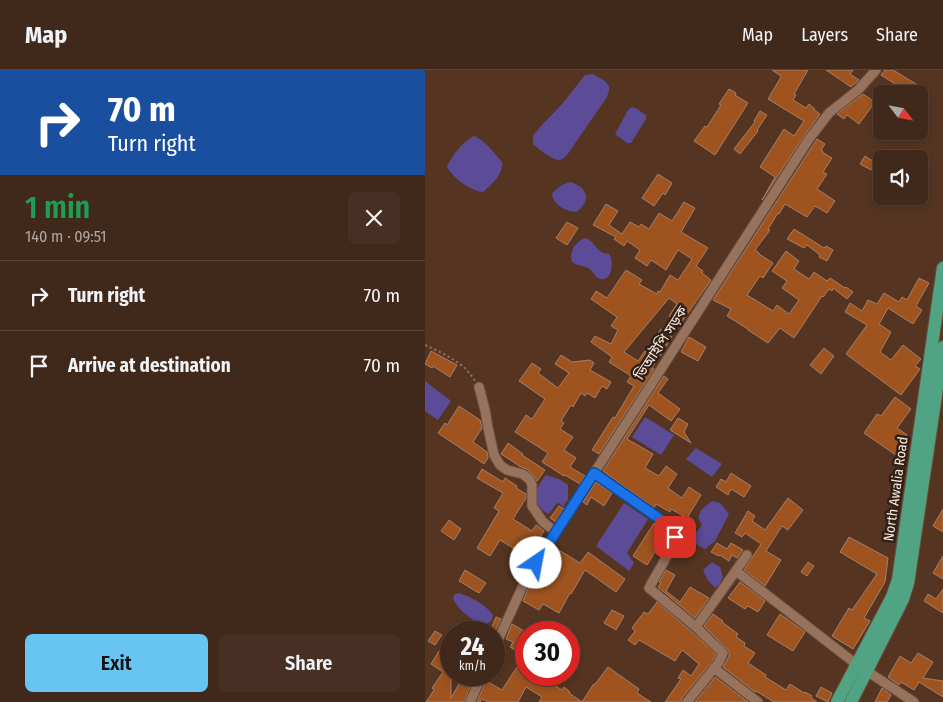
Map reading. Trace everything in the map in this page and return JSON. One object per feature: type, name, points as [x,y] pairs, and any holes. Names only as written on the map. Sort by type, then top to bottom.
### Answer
[{"type":"main road","name":"North Awalia Road","points":[[851,702],[861,668],[898,580],[943,268]]},
{"type":"main road","name":"North Awalia Road","points":[[837,702],[861,668],[903,600],[908,583],[943,347]]},
{"type":"street","name":"ভিআইপি সড়ক","points":[[505,625],[526,579],[809,139],[829,113],[858,90],[876,70]]},
{"type":"street","points":[[479,387],[494,455],[507,470],[523,474],[531,480],[533,506],[543,522],[556,532]]},
{"type":"street","points":[[594,473],[673,528],[674,543],[649,588],[723,652],[719,662],[687,702]]},
{"type":"street","points":[[696,627],[747,555]]},
{"type":"street","points":[[736,571],[861,668],[914,702]]},
{"type":"street","points":[[714,668],[759,702]]},
{"type":"street","points":[[469,702],[477,686]]},
{"type":"path","points":[[425,345],[460,363],[473,377],[479,387]]},
{"type":"shaded area","points":[[593,74],[605,81],[609,86],[607,97],[567,155],[560,160],[556,160],[533,144],[533,136],[585,75]]},
{"type":"shaded area","points":[[632,107],[646,115],[646,119],[631,143],[627,143],[615,134],[628,110]]},
{"type":"shaded area","points":[[474,136],[486,144],[502,162],[499,175],[483,192],[462,183],[452,174],[447,166],[466,141]]},
{"type":"shaded area","points":[[570,182],[581,187],[586,195],[584,203],[576,212],[558,205],[552,194],[560,186]]},
{"type":"shaded area","points":[[585,238],[601,252],[609,254],[611,257],[612,265],[608,277],[600,279],[588,268],[572,262],[571,254],[574,247]]},
{"type":"shaded area","points":[[425,381],[451,401],[438,420],[425,411]]},
{"type":"shaded area","points":[[645,417],[674,435],[661,455],[632,437]]},
{"type":"shaded area","points":[[696,448],[722,464],[712,477],[686,459]]},
{"type":"shaded area","points":[[546,475],[559,479],[568,485],[568,499],[563,507],[559,503],[556,504],[549,514],[536,501],[539,485]]},
{"type":"shaded area","points":[[712,501],[720,503],[729,514],[715,541],[705,549],[697,545],[694,535],[702,525],[698,518],[701,510]]},
{"type":"shaded area","points":[[624,503],[648,519],[627,553],[634,563],[629,571],[596,546]]},
{"type":"shaded area","points":[[712,562],[720,567],[723,577],[715,588],[707,579],[703,570]]},
{"type":"shaded area","points":[[459,593],[486,607],[493,615],[490,621],[476,621],[465,614],[455,602],[453,597]]},
{"type":"building","points":[[772,70],[808,70],[794,94],[796,95],[793,100],[806,108],[809,104],[820,114],[762,200],[775,177],[760,167],[784,129],[794,136],[804,121],[768,99],[781,77]]},
{"type":"building","points":[[826,70],[853,70],[850,74],[859,80],[851,87]]},
{"type":"building","points":[[885,70],[893,70],[918,85],[894,85],[881,75]]},
{"type":"building","points":[[729,89],[748,103],[715,155],[694,141],[705,126],[707,127]]},
{"type":"building","points":[[863,94],[873,101],[873,105],[859,124],[847,115],[844,119],[837,114]]},
{"type":"building","points":[[760,111],[767,115],[758,131],[740,154],[734,149],[755,122]]},
{"type":"building","points":[[817,139],[825,144],[821,150],[822,152],[832,158],[823,172],[827,174],[817,189],[835,201],[827,213],[815,206],[807,217],[785,204],[768,229],[770,230],[755,250],[773,263],[763,278],[760,276],[747,295],[773,311],[777,305],[789,314],[799,300],[782,288],[787,281],[772,271],[786,251],[799,261],[794,269],[809,279],[814,272],[827,281],[830,278],[853,292],[847,299],[833,288],[832,291],[829,289],[822,296],[794,338],[780,328],[768,343],[727,316],[731,309],[713,300]]},
{"type":"building","points":[[865,156],[873,161],[873,167],[871,170],[860,164]]},
{"type":"building","points":[[658,174],[672,183],[665,195],[663,193],[654,206],[642,198]]},
{"type":"building","points":[[684,202],[695,208],[681,232],[708,248],[696,266],[711,280],[681,323],[669,316],[677,304],[669,298],[624,352],[638,361],[645,351],[648,353],[661,329],[672,337],[652,368],[654,369],[599,454],[592,450],[613,417],[615,418],[634,386],[627,382],[631,376],[609,362],[612,357],[591,342],[595,336],[611,344],[618,330],[611,326],[617,317],[591,299],[596,291],[607,298],[626,270],[642,280],[639,284],[657,294],[670,275],[678,280],[692,259],[678,250],[666,270],[651,260],[647,266],[635,258],[640,250],[627,241],[624,246],[614,239],[616,237],[593,225],[606,204],[618,211],[609,225],[622,234],[630,222],[639,227],[641,224],[649,229],[659,213],[672,221]]},
{"type":"building","points":[[567,222],[578,228],[567,245],[556,238]]},
{"type":"building","points":[[794,229],[824,248],[826,246],[833,250],[827,261],[819,257],[820,255],[807,245],[804,248],[787,239]]},
{"type":"building","points":[[919,278],[929,283],[916,306],[922,310],[913,324],[888,308],[879,324],[891,332],[880,352],[891,360],[903,345],[921,359],[915,366],[920,369],[901,395],[846,354],[867,325],[845,312],[850,303],[862,311],[868,300],[877,304],[884,293],[899,302],[902,297],[907,300]]},
{"type":"building","points":[[689,337],[706,347],[698,361],[681,352]]},
{"type":"building","points":[[824,348],[834,356],[821,374],[810,365]]},
{"type":"building","points":[[431,351],[457,365],[450,377],[433,366],[432,368],[425,364]]},
{"type":"building","points":[[561,355],[572,362],[590,360],[594,363],[590,370],[611,382],[607,389],[602,386],[595,398],[587,393],[585,396],[581,393],[573,407],[571,405],[561,421],[564,423],[560,429],[573,437],[564,450],[576,458],[570,467],[585,476],[580,484],[542,462],[548,453],[515,432],[526,415],[532,419],[545,399],[519,381],[532,363],[541,369],[538,373],[558,388],[569,373],[555,364]]},
{"type":"building","points":[[664,376],[668,379],[658,393],[680,409],[671,421],[649,405],[627,439],[653,454],[645,468],[659,476],[666,466],[677,474],[668,488],[682,498],[689,487],[701,495],[687,518],[671,509],[670,512],[656,504],[654,508],[603,471]]},
{"type":"building","points":[[895,397],[911,409],[897,428],[907,435],[903,460],[864,433],[877,414],[881,416]]},
{"type":"building","points":[[459,406],[480,420],[482,428],[473,442],[487,452],[488,458],[484,464],[438,433],[445,423],[447,425]]},
{"type":"building","points":[[678,418],[688,424],[684,432],[691,443],[670,430]]},
{"type":"building","points":[[508,443],[545,470],[537,481],[527,469],[501,454]]},
{"type":"building","points":[[482,469],[503,482],[505,478],[526,494],[526,498],[513,519],[532,531],[536,525],[544,531],[535,545],[539,547],[534,555],[526,550],[523,554],[500,540],[490,556],[477,548],[499,511],[494,508],[503,493],[477,478]]},
{"type":"building","points":[[731,473],[751,486],[744,497],[731,489],[728,495],[716,487],[721,479],[726,482]]},
{"type":"building","points":[[596,482],[612,493],[604,506],[591,497],[587,505],[583,502]]},
{"type":"building","points":[[788,498],[803,510],[788,530],[782,526],[766,551],[781,560],[765,586],[744,570],[761,544],[745,533],[742,537],[735,533],[748,511],[755,516],[752,521],[765,530]]},
{"type":"building","points":[[559,506],[564,509],[556,522],[550,518]]},
{"type":"building","points":[[943,509],[943,532],[933,526]]},
{"type":"building","points":[[449,520],[461,529],[454,540],[441,531]]},
{"type":"building","points":[[654,523],[667,532],[647,565],[633,556]]},
{"type":"building","points":[[849,537],[888,558],[885,582],[864,618],[870,621],[853,649],[832,636],[849,608],[852,610],[877,574],[840,552]]},
{"type":"building","points":[[717,543],[727,549],[731,543],[743,550],[737,558],[732,555],[729,561],[711,552]]},
{"type":"building","points":[[554,547],[580,563],[588,552],[625,579],[616,592],[585,570],[559,613],[543,604],[539,610],[523,601],[531,582]]},
{"type":"building","points":[[943,556],[943,579],[933,573]]},
{"type":"building","points":[[808,562],[814,566],[807,576],[801,572]]},
{"type":"building","points":[[465,570],[486,583],[479,593],[459,581]]},
{"type":"building","points":[[666,570],[675,575],[666,591],[680,602],[690,587],[709,598],[695,618],[658,587]]},
{"type":"building","points":[[740,582],[765,601],[758,612],[748,606],[745,609],[728,598]]},
{"type":"building","points":[[943,589],[943,613],[924,601],[928,594],[936,599]]},
{"type":"building","points":[[657,602],[716,654],[682,698],[681,702],[665,702],[681,679],[678,678],[683,670],[691,676],[699,664],[682,650],[675,661],[639,640],[635,645],[628,640],[635,631],[632,628],[644,612],[648,614]]},
{"type":"building","points":[[612,610],[624,616],[616,630],[604,623]]},
{"type":"building","points":[[713,614],[738,634],[736,637],[745,643],[744,646],[755,653],[748,663],[766,675],[765,677],[786,690],[790,684],[812,696],[811,698],[817,702],[774,702],[755,692],[723,667],[729,656],[729,651],[704,626]]},
{"type":"building","points":[[780,614],[805,632],[793,651],[767,635]]},
{"type":"building","points":[[496,617],[501,619],[500,621],[494,621]]},
{"type":"building","points":[[512,624],[515,626],[515,650],[510,647],[513,642],[506,639]]},
{"type":"building","points":[[435,631],[440,634],[440,638],[435,645],[428,641]]},
{"type":"building","points":[[439,651],[440,652],[440,670],[431,664]]},
{"type":"building","points":[[918,653],[933,662],[923,678],[943,681],[943,697],[919,682],[914,690],[901,682],[899,685],[888,677],[900,656],[911,663]]},
{"type":"building","points":[[608,667],[639,689],[637,693],[651,702],[582,702]]},
{"type":"building","points":[[515,670],[515,686],[556,686],[562,690],[564,687],[582,702],[539,702],[542,697],[526,687],[518,702],[488,702],[482,699],[480,702],[477,702],[484,686],[495,686],[502,690]]},
{"type":"building","points":[[440,676],[440,686],[451,686],[451,698],[458,686],[470,686],[464,702],[426,702],[434,690],[432,688]]},
{"type":"building","points":[[715,677],[748,702],[695,702]]},
{"type":"building","points":[[821,687],[832,693],[828,702],[816,696]]},
{"type":"building","points":[[882,688],[891,695],[887,702],[875,702]]},
{"type":"route","points":[[536,563],[594,473],[673,528],[675,537]]}]
